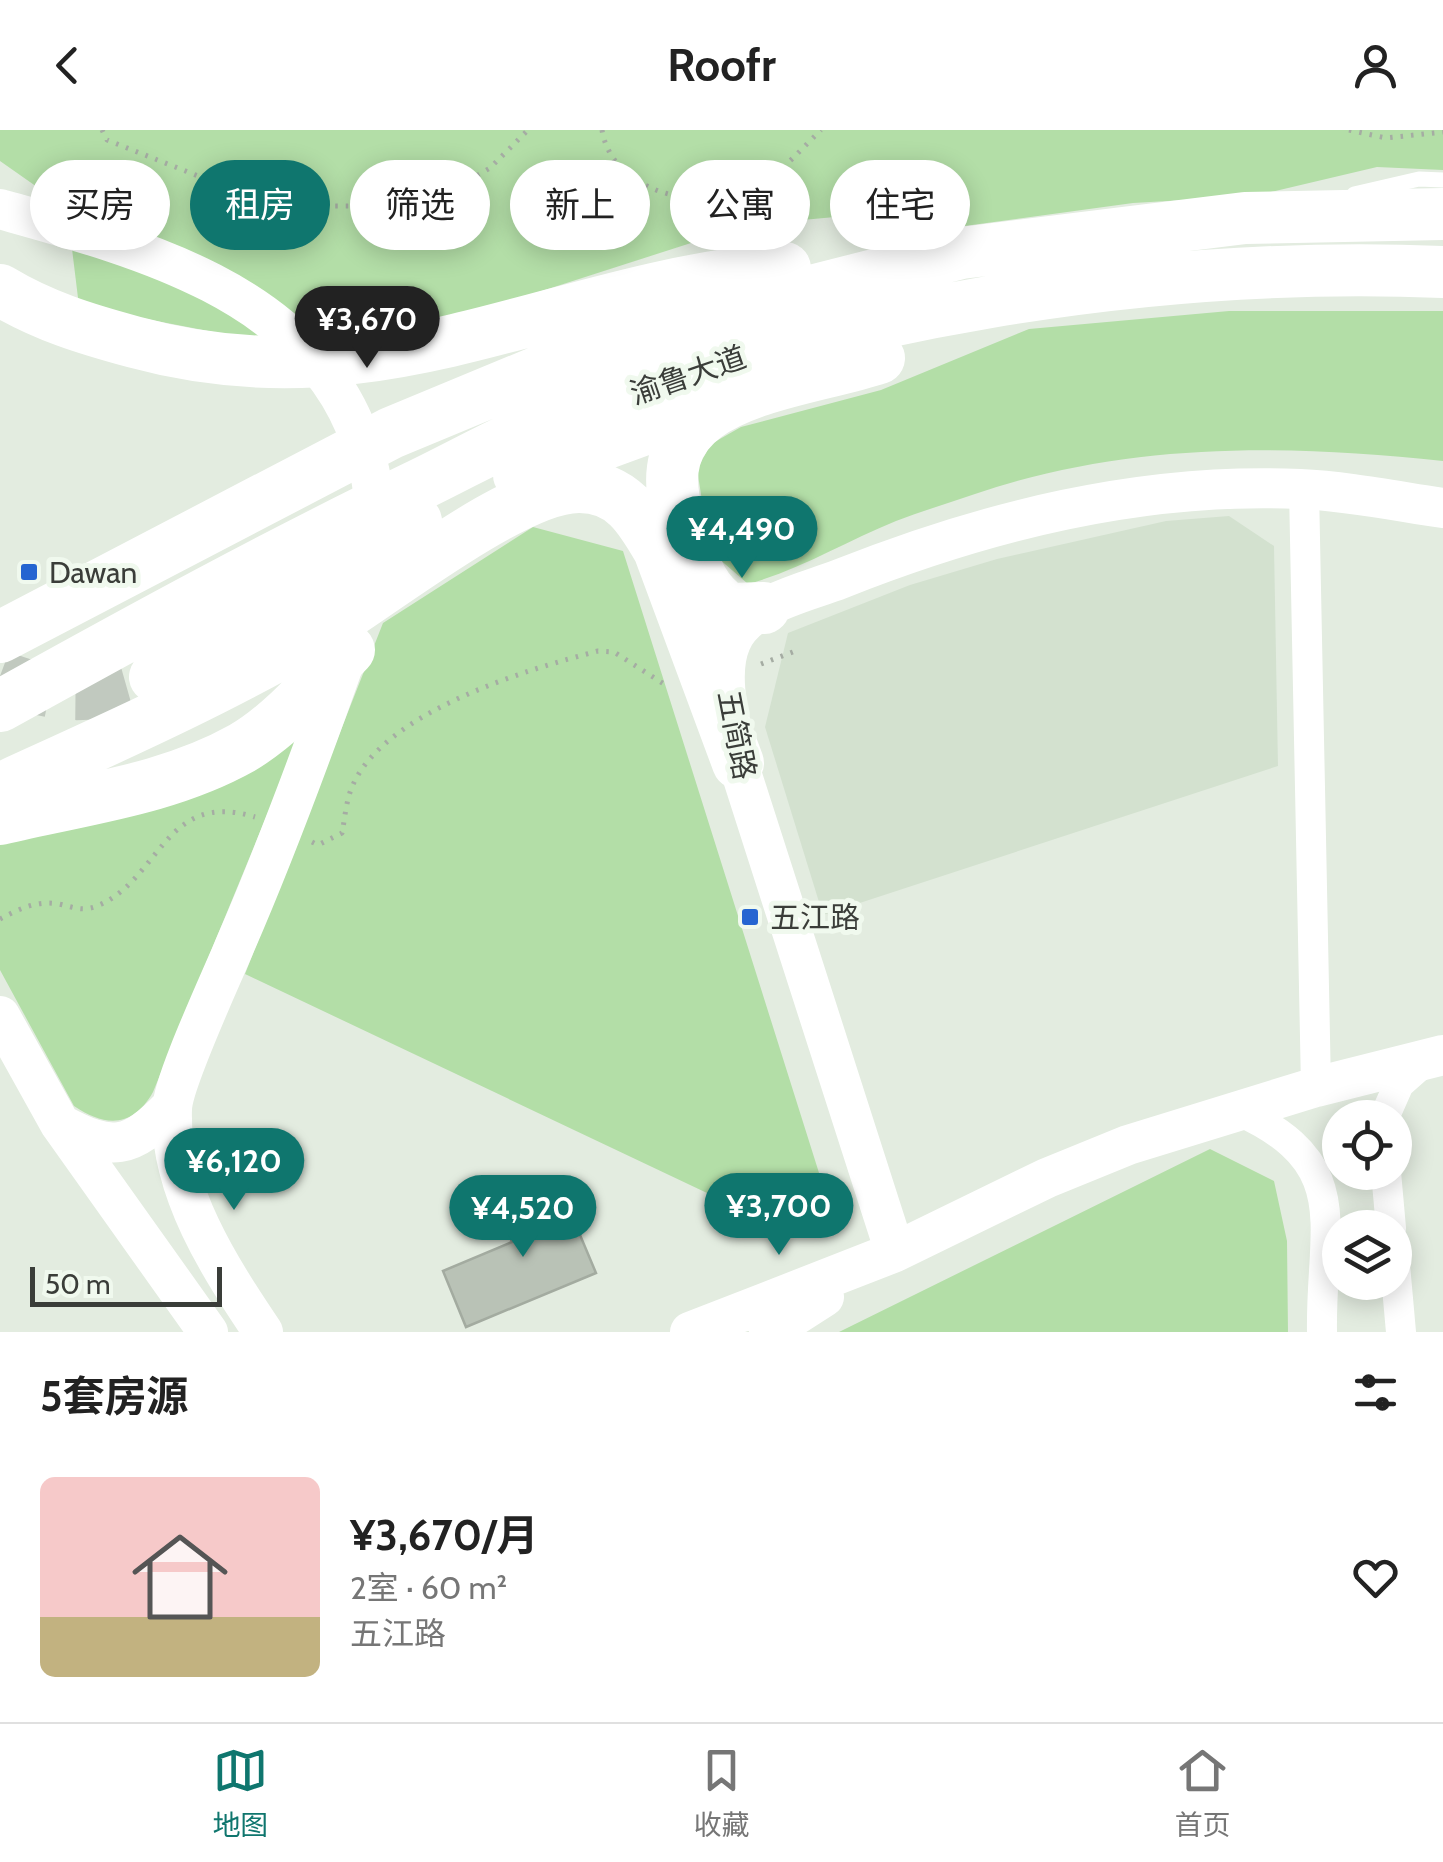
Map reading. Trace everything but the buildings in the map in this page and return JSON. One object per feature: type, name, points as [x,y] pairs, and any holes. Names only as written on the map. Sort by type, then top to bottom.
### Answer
[{"type":"highway","name":"渝鲁大道","points":[[0,638],[314,470],[469,398],[662,329],[961,253],[1244,218],[1443,214]]},
{"type":"highway","points":[[0,310],[207,359],[293,365],[346,362],[433,348],[700,278],[961,253]]},
{"type":"highway","name":"渝鲁大道","points":[[0,706],[271,557],[551,421],[762,350],[1054,291],[1258,274],[1443,272]]},
{"type":"highway","points":[[0,290],[63,323]]},
{"type":"highway","points":[[155,676],[423,516],[534,468],[727,400],[876,359],[1054,291]]},
{"type":"highway","points":[[727,400],[680,438],[672,458],[674,507],[702,583],[715,600],[744,612],[764,608]]},
{"type":"highway","points":[[0,789],[192,701],[317,634],[508,511],[550,492],[577,486],[602,489],[623,499],[650,535],[738,762]]},
{"type":"highway","points":[[0,819],[183,777],[245,746],[297,704],[353,638]]},
{"type":"main road","points":[[0,179],[30,203]]},
{"type":"main road","points":[[0,209],[30,217]]},
{"type":"main road","points":[[60,1124],[96,1143],[124,1141],[149,1130],[172,1106],[285,830],[353,638],[375,518],[368,458],[325,368],[294,335],[257,308],[127,250]]},
{"type":"main road","name":"五简路","points":[[895,1252],[738,762],[726,658],[732,640],[764,608],[904,554],[1068,510],[1152,493],[1304,489],[1443,508]]},
{"type":"main road","points":[[0,1016],[60,1124],[208,1332]]},
{"type":"main road","points":[[690,1332],[895,1252],[1047,1178],[1128,1145],[1316,1087],[1435,1058]]},
{"type":"main road","points":[[172,1106],[180,1168],[196,1215],[227,1278],[263,1332]]},
{"type":"main road","points":[[768,1332],[895,1252]]},
{"type":"street","points":[[1304,489],[1316,1087]]},
{"type":"street","points":[[1392,1100],[1399,1084],[1435,1058]]},
{"type":"street","points":[[1240,1111],[1280,1129],[1306,1154],[1318,1181],[1327,1218],[1322,1332]]},
{"type":"street","points":[[1398,1300],[1401,1332]]},
{"type":"lane","points":[[1244,218],[1420,179],[1443,180]]},
{"type":"path","points":[[102,130],[107,140],[274,206],[359,206],[456,188],[490,168],[528,130]]},
{"type":"path","points":[[602,130],[614,157],[632,178],[668,196],[721,196],[749,190],[781,169],[821,130]]},
{"type":"path","points":[[1349,130],[1386,138],[1443,132]]},
{"type":"path","points":[[761,664],[798,650]]},
{"type":"path","points":[[318,845],[342,833],[352,788],[374,755],[420,718],[492,687],[566,659],[614,652],[678,693]]},
{"type":"path","points":[[0,918],[38,903],[86,910],[112,899],[167,838],[198,815],[233,812],[260,819]]},
{"type":"shaded area","points":[[1229,516],[1274,546],[1278,766],[823,915],[765,727],[788,633],[910,585],[997,559],[1166,521]]},
{"type":"green space","points":[[0,130],[1443,130],[1443,170],[1377,167],[1254,196],[1133,203],[970,225],[970,160],[830,160],[830,217],[810,219],[810,160],[670,160],[670,250],[523,297],[398,330],[270,343],[79,306],[72,250],[170,250],[170,160],[30,160],[30,182],[0,161]]},
{"type":"green space","points":[[1229,311],[1443,311],[1443,461],[1266,450],[1149,456],[1033,477],[975,494],[896,521],[748,584],[710,551],[697,469],[711,444],[741,427],[881,390],[1029,329]]},
{"type":"green space","points":[[533,527],[623,551],[820,1176],[800,1237],[245,974],[383,623]]},
{"type":"green space","points":[[285,735],[297,742],[153,1092],[127,1118],[107,1120],[85,1113],[74,1106],[0,970],[0,836]]},
{"type":"green space","points":[[1210,1149],[1274,1181],[1287,1241],[1288,1332],[839,1332]]},
{"type":"tunnel","points":[[0,676],[43,690],[78,694],[112,690],[155,677]]},
{"type":"place","name":"Dawan","points":[[29,572]]},
{"type":"place","name":"五江路","points":[[750,917]]}]
